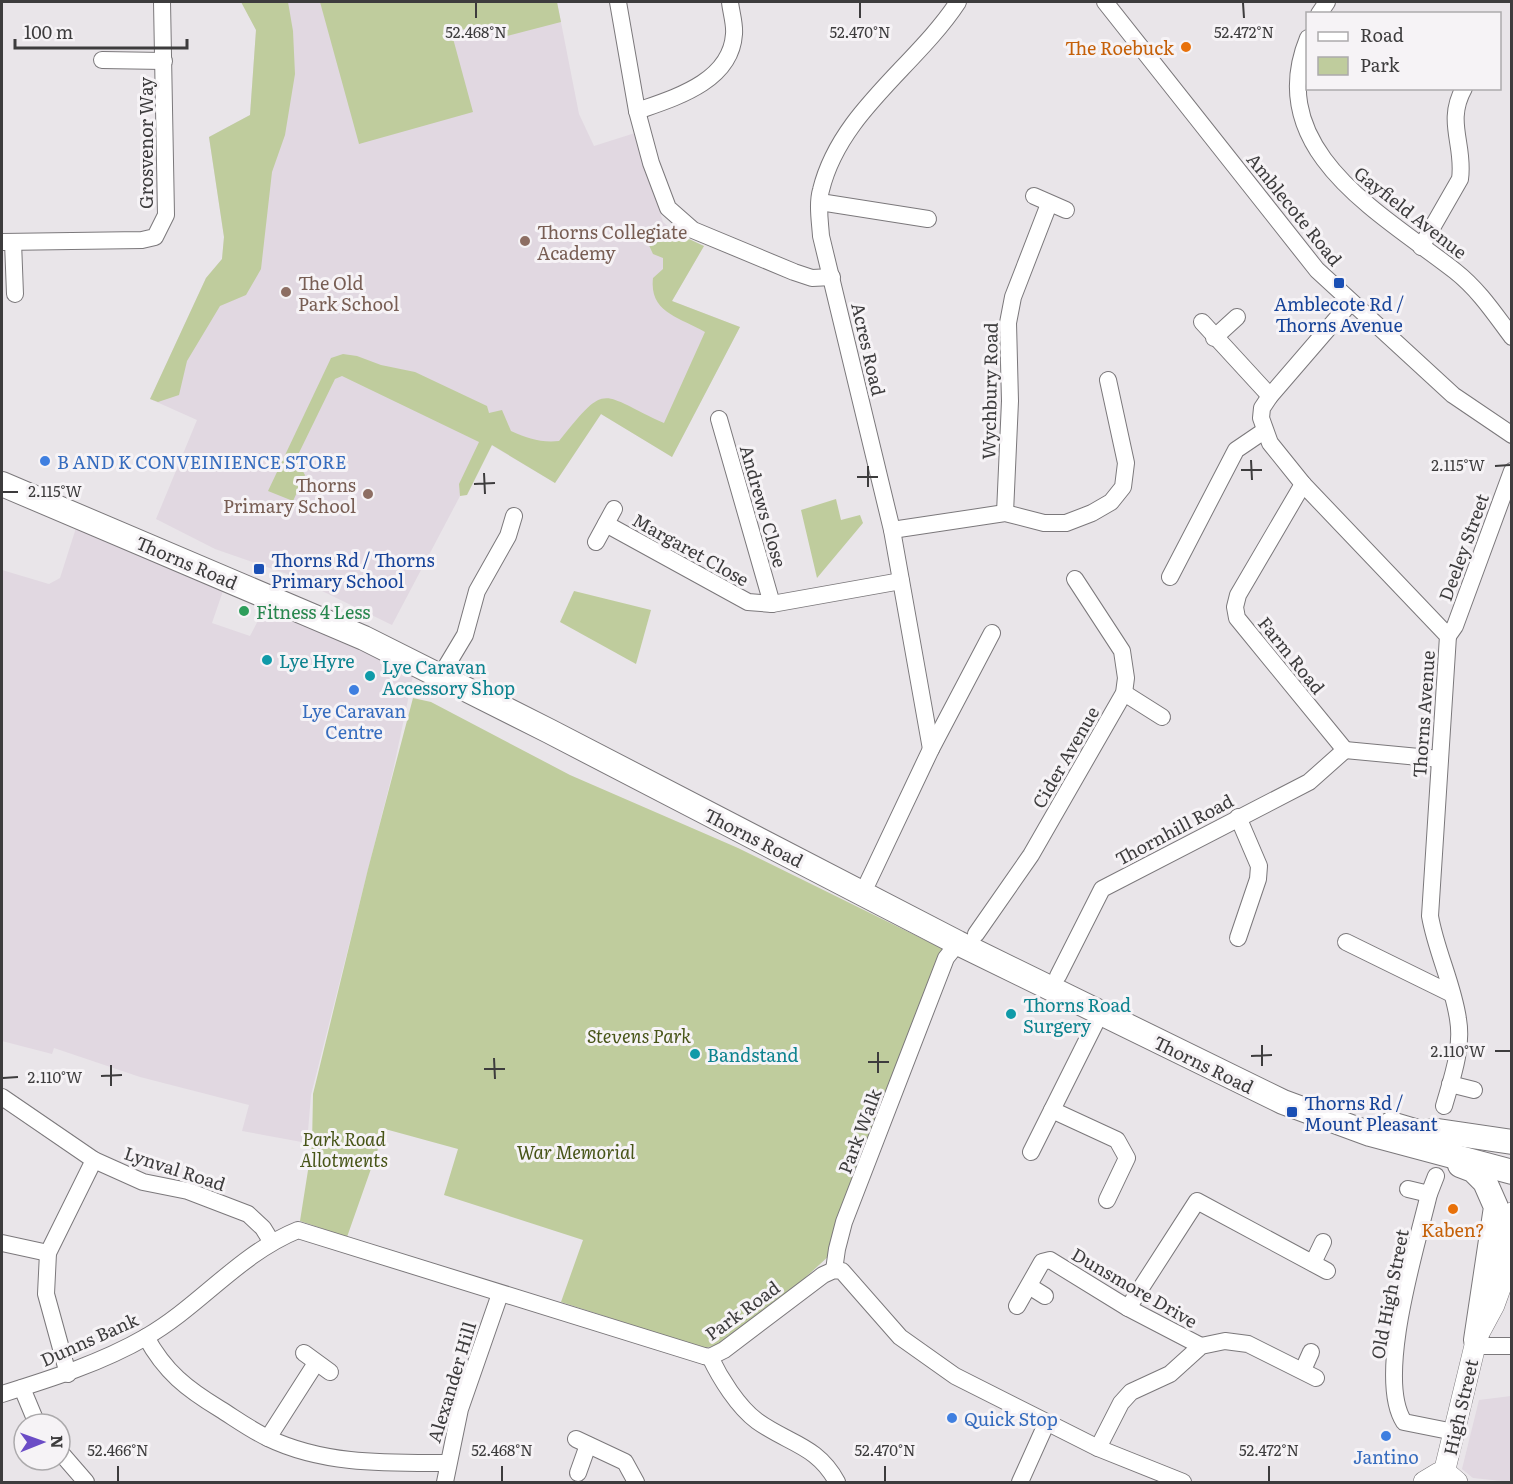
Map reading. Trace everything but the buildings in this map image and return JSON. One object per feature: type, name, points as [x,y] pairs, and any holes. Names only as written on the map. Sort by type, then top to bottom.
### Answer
[{"type":"highway","name":"Thorns Road","points":[[2,468],[325,606],[447,665],[868,882],[1100,1014],[1292,1106],[1360,1131],[1429,1138],[1512,1142]]},
{"type":"highway","name":"Thorns Road","points":[[2,484],[364,638],[967,939],[1058,976],[1277,1085],[1429,1138],[1512,1172]]},
{"type":"highway","points":[[1429,1138],[1512,1126]]},
{"type":"highway","points":[[1429,1138],[1512,1159]]},
{"type":"highway","points":[[1429,1138],[1473,1170],[1485,1182],[1496,1207],[1475,1343]]},
{"type":"main road","name":"High Street","points":[[1424,1482],[1433,1475],[1450,1478],[1454,1432],[1475,1343],[1512,1213]]},
{"type":"main road","name":"High Street","points":[[1475,1343],[1494,1305],[1512,1256]]},
{"type":"street","name":"Grosvenor Way","points":[[7,242],[142,240],[155,237],[166,215],[162,2]]},
{"type":"street","points":[[618,2],[637,111],[651,163],[668,208],[693,230],[794,272],[812,278],[832,277]]},
{"type":"street","points":[[637,111],[691,92],[724,61],[734,34],[730,2]]},
{"type":"street","name":"Acres Road","points":[[931,749],[892,530],[821,236],[820,191],[836,147],[880,91],[945,21],[958,2]]},
{"type":"street","name":"Amblecote Road","points":[[1105,2],[1317,270],[1453,395],[1512,435]]},
{"type":"street","name":"Gayfield Avenue","points":[[1306,44],[1297,69],[1295,86],[1302,120],[1338,179],[1475,289],[1512,337]]},
{"type":"street","points":[[102,60],[164,61]]},
{"type":"street","points":[[1421,247],[1460,179],[1461,167],[1454,110],[1463,90]]},
{"type":"street","points":[[1034,196],[1066,210]]},
{"type":"street","points":[[820,202],[928,219]]},
{"type":"street","name":"Wychbury Road","points":[[1005,513],[1010,401],[1008,323],[1012,297],[1049,204]]},
{"type":"street","points":[[7,242],[15,294]]},
{"type":"street","points":[[1170,577],[1236,450],[1264,431],[1262,408],[1351,302]]},
{"type":"street","points":[[1214,338],[1237,316]]},
{"type":"street","points":[[1202,322],[1214,338],[1270,396]]},
{"type":"street","points":[[892,530],[1005,513],[1044,523],[1066,523],[1092,513],[1119,494],[1125,477],[1126,463],[1108,379]]},
{"type":"street","name":"Andrews Close","points":[[719,419],[772,604]]},
{"type":"street","name":"Thorns Avenue","points":[[1264,431],[1270,443],[1303,484],[1449,636],[1430,916],[1434,940],[1452,994],[1459,1034],[1457,1059],[1444,1106]]},
{"type":"street","name":"Deeley Street","points":[[1449,636],[1455,626],[1512,471]]},
{"type":"street","name":"Farm Road","points":[[1303,484],[1238,596],[1235,607],[1237,618],[1345,750]]},
{"type":"street","points":[[447,665],[465,635],[477,591],[508,536],[514,516]]},
{"type":"street","name":"Margaret Close","points":[[596,542],[610,517],[748,602],[772,604],[901,581]]},
{"type":"street","points":[[1077,590],[1122,651],[1126,678],[1124,693],[1162,717]]},
{"type":"street","points":[[868,882],[931,749],[993,633]]},
{"type":"street","name":"Cider Avenue","points":[[967,939],[1031,855],[1124,693]]},
{"type":"street","points":[[1345,750],[1440,759]]},
{"type":"street","name":"Thornhill Road","points":[[1058,976],[1102,889],[1309,782],[1345,750]]},
{"type":"street","points":[[1238,817],[1259,866],[1258,879],[1238,938]]},
{"type":"street","name":"Park Walk","points":[[834,1270],[844,1222],[946,958],[967,939]]},
{"type":"street","points":[[1346,942],[1452,994]]},
{"type":"street","points":[[1031,1152],[1100,1014]]},
{"type":"street","points":[[1450,1084],[1474,1090]]},
{"type":"street","name":"Lynval Road","points":[[2,1097],[94,1160],[143,1182],[188,1191],[248,1214],[263,1228],[271,1241]]},
{"type":"street","points":[[1052,1110],[1117,1140],[1127,1158],[1107,1200]]},
{"type":"street","points":[[68,1374],[46,1294],[48,1253],[94,1160]]},
{"type":"street","name":"Old High Street","points":[[1436,1176],[1429,1194],[1397,1336],[1394,1369],[1395,1395],[1404,1422],[1454,1432]]},
{"type":"street","points":[[1408,1189],[1429,1194]]},
{"type":"street","points":[[1128,1308],[1191,1197],[1320,1267],[1323,1242]]},
{"type":"street","name":"Park Road","points":[[271,1241],[298,1230],[710,1357],[724,1350],[823,1275],[834,1270]]},
{"type":"street","name":"Dunns Bank","points":[[2,1394],[68,1374],[146,1337],[271,1241]]},
{"type":"street","points":[[2,1243],[48,1253]]},
{"type":"street","name":"Dunsmore Drive","points":[[1017,1306],[1042,1262],[1050,1260],[1128,1308],[1201,1346]]},
{"type":"street","points":[[834,1270],[842,1271],[900,1337],[955,1377],[1098,1448],[1183,1482]]},
{"type":"street","points":[[1029,1286],[1045,1296]]},
{"type":"street","name":"Alexander Hill","points":[[445,1482],[447,1463],[460,1409],[500,1294]]},
{"type":"street","points":[[146,1337],[159,1361],[194,1393],[268,1438],[334,1458],[368,1462],[447,1463]]},
{"type":"street","points":[[1098,1448],[1121,1403],[1131,1392],[1170,1374],[1201,1346],[1225,1341],[1248,1344],[1309,1374],[1311,1352]]},
{"type":"street","points":[[1475,1343],[1512,1346]]},
{"type":"street","points":[[710,1357],[716,1369],[756,1420],[818,1456],[837,1482]]},
{"type":"street","points":[[268,1438],[317,1363]]},
{"type":"street","points":[[22,1388],[32,1412]]},
{"type":"street","points":[[1020,1482],[1047,1422]]},
{"type":"street","points":[[578,1473],[582,1442],[625,1462],[636,1482]]},
{"type":"street","points":[[72,1465],[87,1482]]},
{"type":"shaded area","points":[[242,2],[557,2],[579,114],[594,146],[635,133],[663,222],[676,233],[704,246],[672,301],[740,327],[672,457],[601,414],[555,483],[488,443],[392,625],[287,574],[215,549],[156,519],[197,420],[150,399],[206,278],[222,259],[224,237],[209,137],[250,115],[256,30]]},
{"type":"shaded area","points":[[76,528],[224,588],[212,623],[250,636],[265,607],[320,629],[413,676],[393,771],[311,1095],[307,1143],[242,1131],[249,1105],[140,1077],[54,1048],[52,1054],[2,1041],[2,570],[49,584],[60,578]]},
{"type":"shaded area","points":[[1511,1396],[1511,1482],[1473,1478],[1462,1469],[1479,1400]]},
{"type":"green space","points":[[241,2],[288,2],[293,31],[295,74],[285,135],[272,172],[261,269],[246,295],[220,306],[187,361],[179,395],[158,402],[150,399],[206,278],[222,259],[224,237],[209,137],[250,115],[256,30]]},
{"type":"green space","points":[[320,2],[557,2],[561,22],[503,37],[492,26],[451,31],[473,112],[359,144]]},
{"type":"green space","points":[[676,233],[704,246],[672,301],[740,327],[672,457],[601,414],[555,483],[492,445],[467,495],[460,496],[459,484],[479,442],[342,376],[335,379],[296,459],[305,475],[293,501],[268,491],[331,358],[343,354],[415,372],[487,406],[489,413],[502,410],[511,431],[534,439],[559,441],[587,408],[606,398],[627,405],[664,423],[705,332],[661,307],[653,290],[653,278],[663,269],[663,258],[653,254],[647,241]]},
{"type":"green space","points":[[836,499],[841,520],[860,515],[863,523],[817,578],[801,510]]},
{"type":"green space","points":[[574,591],[651,610],[636,664],[560,622]]},
{"type":"green space","name":"Stevens Park","points":[[413,698],[431,702],[570,775],[738,848],[945,950],[831,1254],[795,1287],[715,1346],[703,1348],[561,1302],[583,1240],[444,1195],[458,1149],[385,1129],[347,1237],[300,1221],[312,1145],[313,1094]]},
{"type":"place","name":"The Roebuck","points":[[1186,47]]},
{"type":"place","name":"Thorns Collegiate Academy","points":[[525,241]]},
{"type":"place","name":"Amblecote Rd / Thorns Avenue","points":[[1339,283]]},
{"type":"place","name":"The Old Park School","points":[[286,292]]},
{"type":"place","name":"B AND K CONVEINIENCE STORE","points":[[45,461]]},
{"type":"place","name":"Thorns Primary School","points":[[368,494]]},
{"type":"place","name":"Thorns Rd / Thorns Primary School","points":[[259,569]]},
{"type":"place","name":"Fitness 4 Less","points":[[244,611]]},
{"type":"place","name":"Lye Hyre","points":[[267,660]]},
{"type":"place","name":"Lye Caravan Accessory Shop","points":[[370,676]]},
{"type":"place","name":"Lye Caravan Centre","points":[[354,690]]},
{"type":"place","name":"Thorns Road Surgery","points":[[1011,1014]]},
{"type":"place","name":"Bandstand","points":[[695,1054]]},
{"type":"place","name":"Thorns Rd / Mount Pleasant","points":[[1292,1112]]},
{"type":"place","name":"Kaben?","points":[[1453,1209]]},
{"type":"place","name":"Quick Stop","points":[[952,1418]]},
{"type":"place","name":"Jantino","points":[[1386,1436]]},
{"type":"park label","name":"Park Road Allotments","points":[[344,1148]]},
{"type":"park label","name":"War Memorial","points":[[576,1151]]}]
